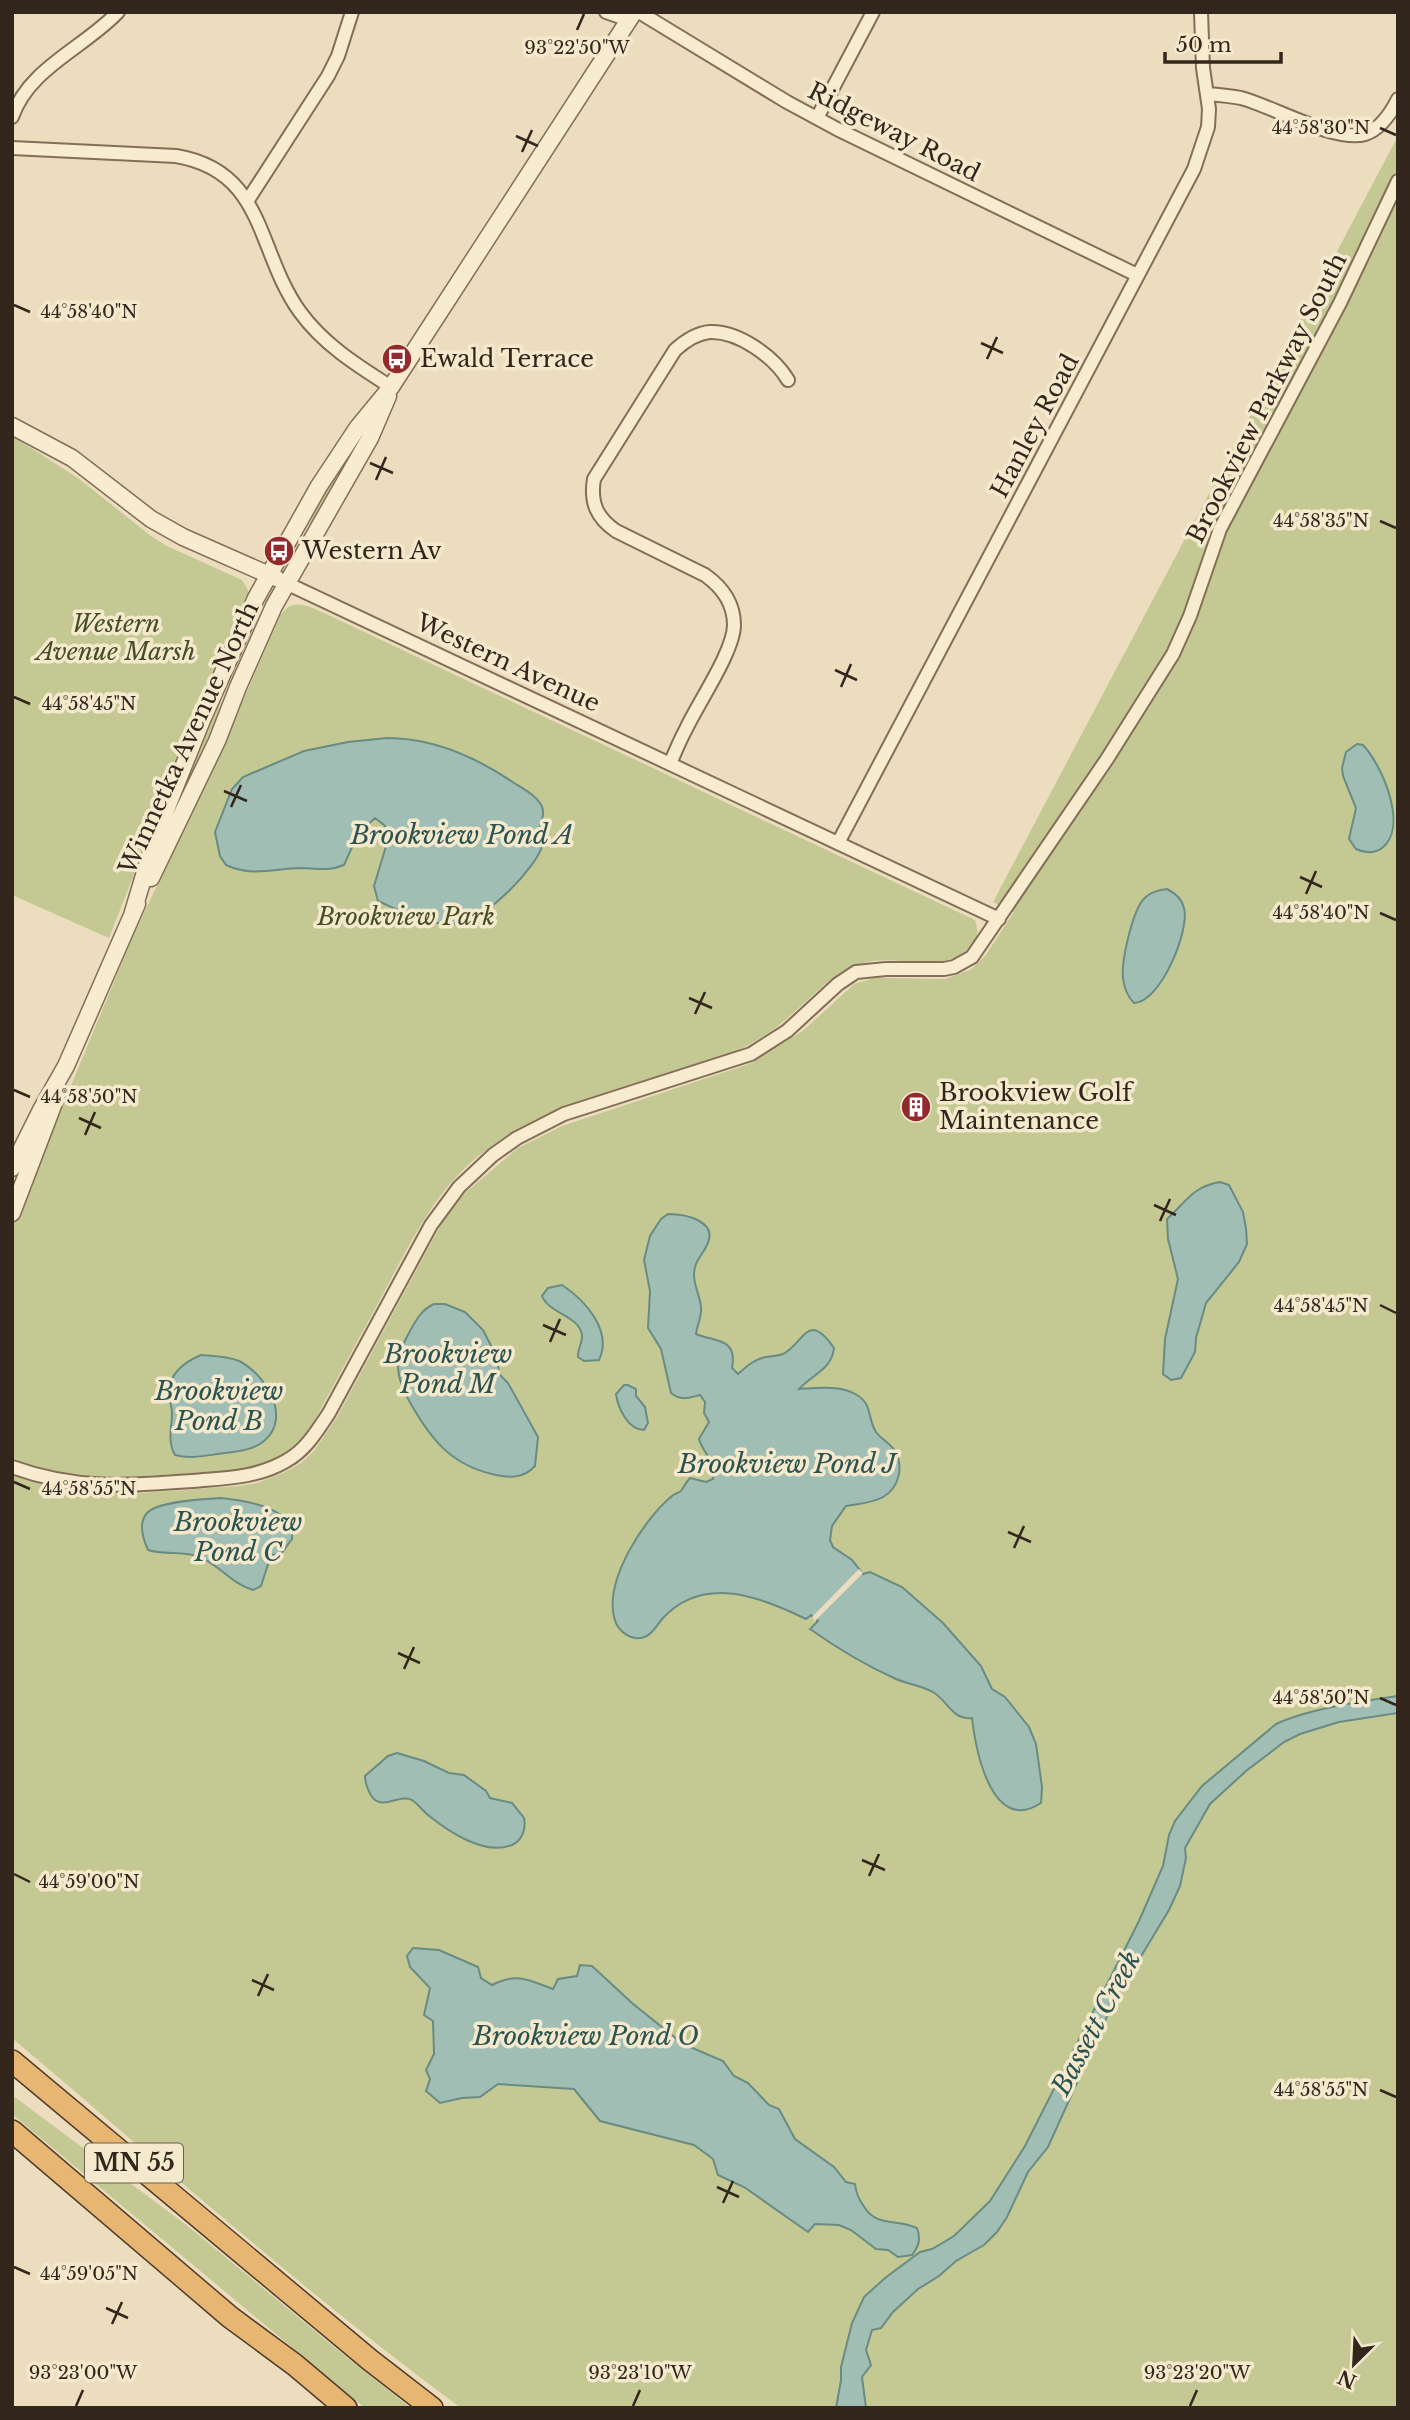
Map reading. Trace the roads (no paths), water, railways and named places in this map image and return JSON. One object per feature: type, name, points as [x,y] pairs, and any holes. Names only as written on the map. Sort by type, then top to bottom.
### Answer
[{"type":"highway","name":"MN 55","points":[[12,2061],[360,2352],[432,2408]]},
{"type":"highway","name":"MN 55","points":[[12,2131],[230,2317],[295,2365],[346,2408]]},
{"type":"highway","points":[[230,2317],[287,2374],[328,2408]]},
{"type":"street","points":[[12,117],[19,100],[32,83],[118,12]]},
{"type":"street","points":[[248,200],[334,66],[352,12]]},
{"type":"street","name":"Ridgeway Road","points":[[606,12],[634,15],[817,118],[1138,275]]},
{"type":"street","points":[[817,118],[873,12]]},
{"type":"street","name":"Hanley Road","points":[[838,843],[1194,169],[1208,127],[1209,94],[1203,68],[1201,12]]},
{"type":"street","points":[[12,148],[188,158],[219,170],[248,200],[276,270],[303,316],[330,345],[391,387],[634,15]]},
{"type":"street","points":[[1209,94],[1242,99],[1329,130],[1355,135],[1365,134],[1381,125],[1398,99]]},
{"type":"street","name":"Brookview Parkway South","points":[[12,1467],[72,1483],[132,1485],[255,1475],[288,1460],[309,1443],[329,1413],[445,1203],[493,1155],[517,1138],[564,1114],[751,1054],[788,1031],[838,984],[856,972],[944,969],[964,963],[972,957],[1107,759],[1173,654],[1190,616],[1220,529],[1340,303],[1398,181]]},
{"type":"street","points":[[670,764],[684,731],[729,645],[734,623],[732,611],[727,596],[705,575],[603,522],[594,509],[594,480],[675,350],[691,338],[712,332],[734,338],[767,354],[788,380]]},
{"type":"street","name":"Winnetka Avenue North","points":[[133,912],[158,832],[202,720],[268,574],[345,447],[391,387]]},
{"type":"street","name":"Winnetka Avenue North","points":[[12,1168],[66,1066],[133,912],[218,741],[238,687],[286,583],[370,438],[391,387]]},
{"type":"street","name":"Western Avenue","points":[[12,426],[72,458],[151,519],[183,537],[268,574],[999,919]]},
{"type":"street","name":"Winnetka Avenue North","points":[[12,1213],[51,1115],[66,1066]]},
{"type":"water","name":"Brookview Pond A","points":[[387,738],[421,741],[469,757],[524,789],[542,806],[539,829],[543,844],[531,866],[495,903],[470,920],[448,924],[417,918],[378,901],[374,886],[390,833],[375,818],[358,834],[344,865],[338,867],[245,871],[226,865],[220,856],[215,832],[232,789],[243,777],[304,751]]},
{"type":"water","points":[[1357,744],[1363,745],[1378,767],[1393,811],[1390,838],[1382,848],[1373,852],[1356,849],[1349,839],[1356,808],[1342,768],[1346,752]]},
{"type":"water","points":[[1167,889],[1178,897],[1183,905],[1183,932],[1163,978],[1144,1000],[1134,1003],[1123,978],[1125,950],[1131,927],[1144,898],[1153,892]]},
{"type":"water","points":[[1220,1182],[1229,1185],[1243,1212],[1247,1244],[1239,1262],[1206,1303],[1195,1352],[1181,1378],[1171,1380],[1163,1374],[1165,1339],[1178,1279],[1168,1239],[1167,1219],[1196,1191]]},
{"type":"water","name":"Brookview Pond J","points":[[668,1214],[691,1217],[708,1230],[707,1245],[694,1270],[701,1311],[696,1334],[728,1346],[733,1358],[732,1368],[738,1374],[758,1360],[783,1354],[812,1330],[818,1331],[834,1348],[826,1366],[799,1389],[836,1388],[851,1392],[862,1399],[868,1407],[876,1432],[895,1451],[899,1470],[896,1483],[883,1497],[846,1506],[832,1526],[830,1540],[833,1547],[852,1560],[863,1574],[870,1572],[902,1587],[943,1623],[981,1666],[992,1689],[1005,1697],[1029,1727],[1036,1744],[1042,1787],[1041,1803],[1024,1810],[1010,1808],[999,1799],[990,1785],[978,1750],[972,1718],[955,1713],[933,1692],[885,1674],[831,1643],[810,1629],[818,1621],[811,1615],[806,1619],[752,1597],[714,1593],[696,1596],[679,1605],[645,1637],[631,1637],[619,1628],[614,1617],[615,1585],[639,1534],[661,1506],[681,1491],[690,1478],[706,1482],[713,1479],[714,1473],[699,1439],[709,1422],[704,1413],[705,1402],[700,1395],[682,1398],[671,1393],[661,1349],[648,1328],[650,1291],[644,1260],[650,1236],[661,1219]]},
{"type":"water","points":[[562,1285],[588,1308],[600,1327],[602,1349],[599,1360],[584,1361],[578,1357],[582,1338],[580,1328],[551,1307],[542,1296],[548,1288]]},
{"type":"water","name":"Brookview Pond M","points":[[434,1304],[445,1304],[465,1312],[483,1330],[497,1357],[499,1374],[508,1383],[538,1437],[535,1466],[526,1473],[512,1477],[496,1475],[456,1459],[436,1441],[409,1401],[400,1379],[399,1357],[417,1319]]},
{"type":"water","name":"Brookview Pond B","points":[[201,1355],[239,1361],[258,1375],[266,1385],[272,1396],[276,1420],[264,1441],[242,1450],[201,1456],[175,1455],[171,1439],[169,1388],[178,1370]]},
{"type":"water","points":[[624,1385],[636,1389],[636,1396],[645,1407],[648,1423],[644,1430],[633,1426],[619,1406],[616,1394]]},
{"type":"water","name":"Brookview Pond C","points":[[221,1498],[271,1509],[287,1520],[292,1529],[292,1539],[281,1554],[271,1555],[261,1586],[253,1590],[238,1583],[204,1559],[148,1550],[144,1541],[144,1517],[153,1509],[182,1501]]},
{"type":"water","name":"Bassett Creek","points":[[1398,1696],[1398,1713],[1339,1722],[1284,1742],[1246,1771],[1210,1804],[1185,1848],[1186,1858],[1180,1886],[1169,1910],[1114,2001],[1048,2147],[1028,2172],[1007,2217],[984,2245],[956,2261],[918,2289],[893,2312],[881,2328],[872,2330],[866,2350],[871,2365],[862,2377],[866,2408],[836,2408],[841,2367],[852,2323],[864,2297],[920,2252],[932,2249],[954,2236],[990,2201],[1025,2146],[1139,1921],[1163,1866],[1169,1835],[1175,1821],[1202,1786],[1276,1724],[1319,1710]]},
{"type":"water","points":[[397,1753],[424,1761],[449,1773],[464,1775],[486,1791],[490,1798],[512,1803],[524,1818],[525,1826],[521,1837],[516,1843],[502,1848],[479,1845],[446,1828],[412,1800],[383,1803],[375,1800],[368,1789],[365,1776],[388,1756]]},
{"type":"water","name":"Brookview Pond O","points":[[413,1948],[439,1950],[478,1967],[481,1978],[492,1985],[516,1978],[553,1989],[558,1979],[577,1976],[580,1965],[592,1966],[683,2044],[723,2061],[734,2076],[748,2083],[769,2105],[779,2109],[795,2139],[834,2167],[846,2182],[855,2184],[860,2200],[874,2217],[917,2228],[919,2239],[914,2252],[912,2255],[898,2257],[888,2250],[876,2249],[851,2230],[839,2225],[815,2224],[808,2232],[744,2187],[718,2175],[713,2159],[694,2145],[600,2121],[574,2089],[498,2084],[480,2097],[440,2103],[426,2091],[430,2079],[426,2070],[434,2054],[433,2021],[424,2015],[430,1988],[410,1967],[407,1956]]},
{"type":"place","name":"Ewald Terrace","points":[[397,359]]},
{"type":"place","name":"Western Av","points":[[279,551]]},
{"type":"place","name":"Brookview Golf Maintenance","points":[[916,1107]]},
{"type":"park label","name":"Western Avenue Marsh","points":[[116,638]]},
{"type":"park label","name":"Brookview Park","points":[[406,917]]}]
